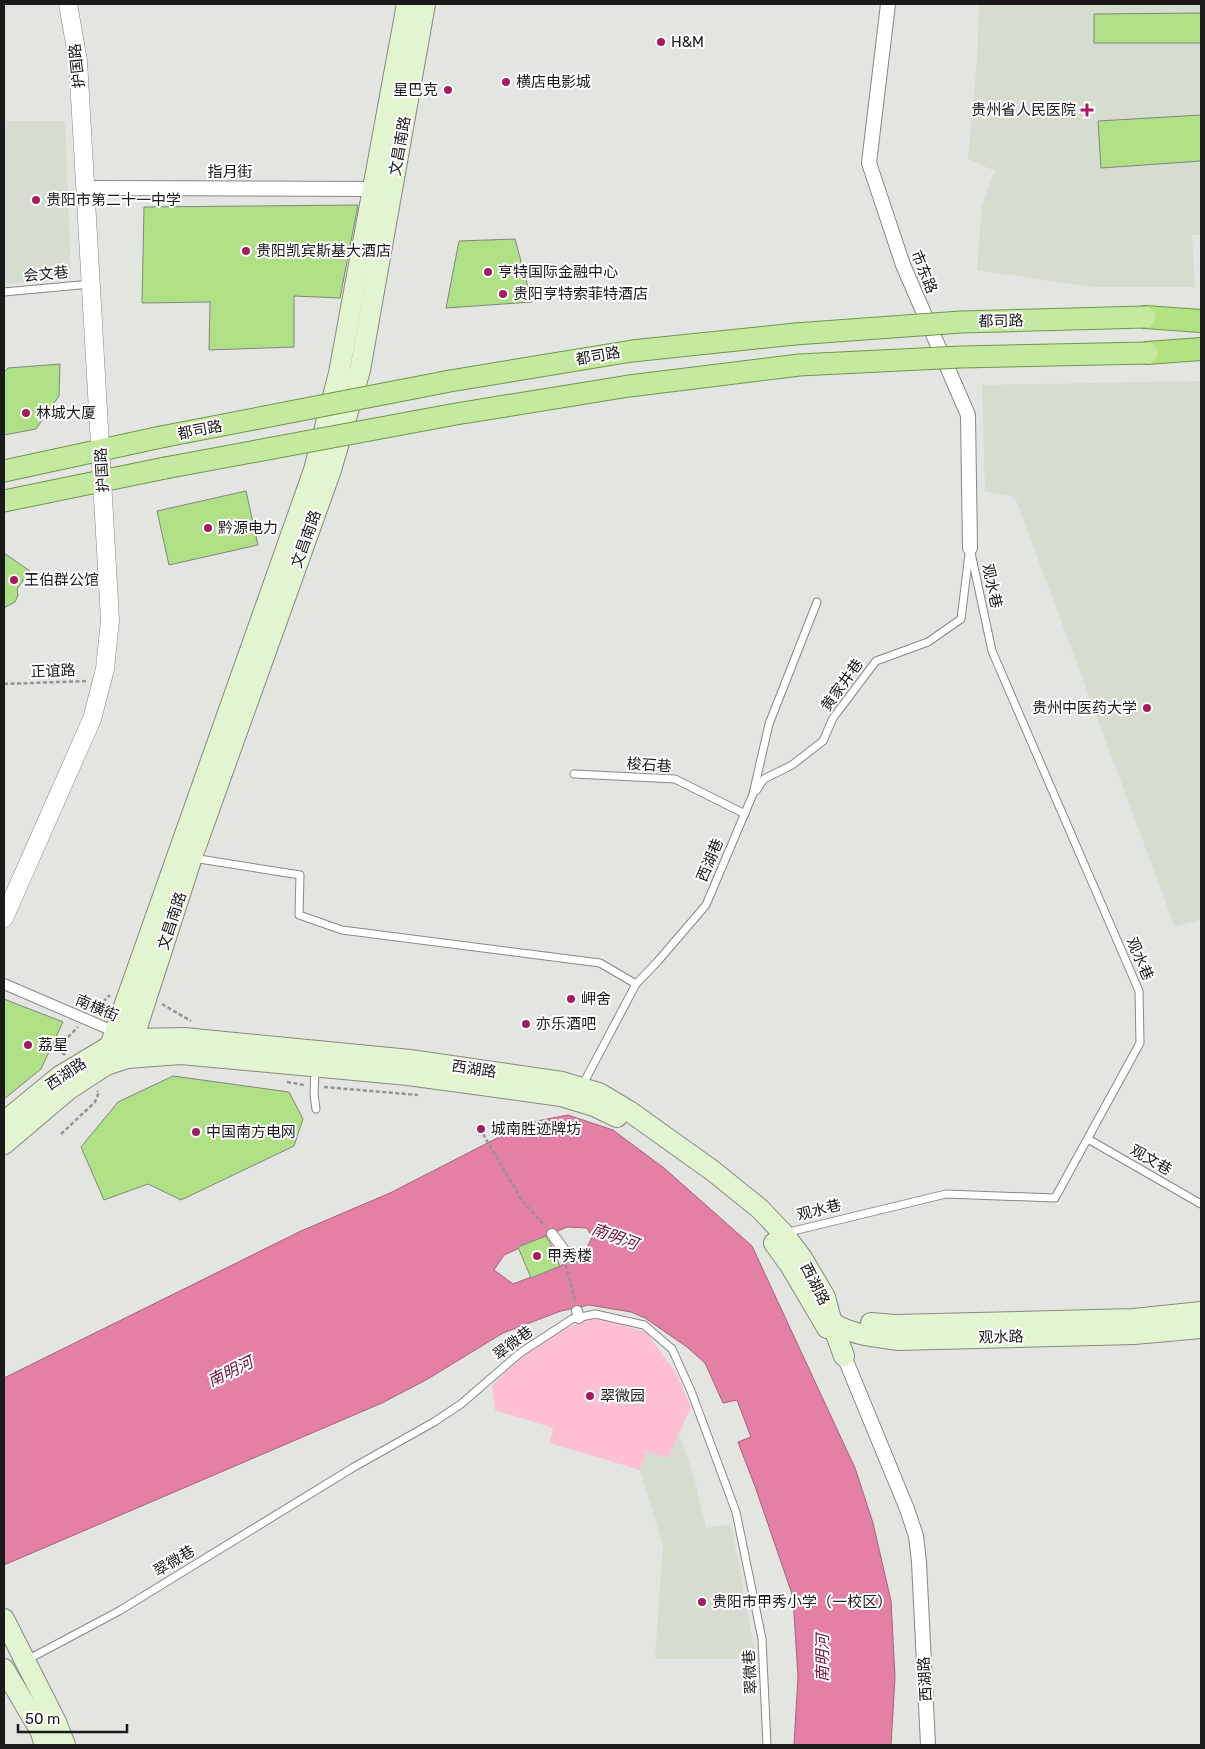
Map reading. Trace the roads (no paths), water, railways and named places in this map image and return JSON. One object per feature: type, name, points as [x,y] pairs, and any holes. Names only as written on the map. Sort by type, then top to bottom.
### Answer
[{"type":"highway","points":[[1146,317],[1201,321]]},
{"type":"highway","points":[[1147,353],[1201,349]]},
{"type":"main road","name":"文昌南路","points":[[127,1058],[120,1039],[314,470],[339,373],[408,4]]},
{"type":"main road","name":"文昌南路","points":[[120,1039],[192,858],[331,470],[360,370],[425,4]]},
{"type":"main road","name":"都司路","points":[[4,471],[161,437],[450,381],[632,351],[796,334],[961,322],[1146,317],[1201,311]]},
{"type":"main road","name":"都司路","points":[[4,501],[165,468],[514,405],[629,386],[742,372],[799,366],[961,357],[1147,353],[1201,357]]},
{"type":"main road","name":"西湖路","points":[[4,1122],[60,1076],[120,1039],[184,1038],[410,1060],[562,1082],[594,1106],[622,1120],[706,1181],[752,1219],[774,1242],[790,1266],[818,1299]]},
{"type":"main road","name":"西湖路","points":[[4,1144],[69,1089],[106,1065],[127,1058],[181,1054],[314,1076],[408,1075],[561,1096],[599,1092],[630,1111],[705,1165],[760,1209],[802,1258],[844,1356]]},
{"type":"main road","name":"观水路","points":[[818,1299],[867,1323],[894,1326],[1134,1319],[1201,1312]]},
{"type":"main road","name":"观水路","points":[[818,1299],[832,1323],[863,1335],[898,1340],[1134,1334],[1201,1328]]},
{"type":"main road","name":"西湖路","points":[[832,1323],[844,1356]]},
{"type":"main road","points":[[4,1619],[26,1660],[65,1745]]},
{"type":"main road","points":[[4,1669],[40,1730],[45,1745]]},
{"type":"street","name":"护国路","points":[[4,918],[92,719],[106,669],[110,620],[78,61],[68,4]]},
{"type":"street","name":"市东路","points":[[888,4],[869,162],[903,265],[968,415],[970,548]]},
{"type":"street","name":"指月街","points":[[86,188],[373,189]]},
{"type":"street","name":"南横街","points":[[4,984],[120,1039],[181,1054]]},
{"type":"street","points":[[552,1234],[566,1253]]},
{"type":"street","name":"西湖路","points":[[844,1356],[907,1509],[916,1536],[919,1562],[928,1745]]},
{"type":"lane","name":"会文巷","points":[[4,292],[91,284]]},
{"type":"lane","name":"黄家井巷","points":[[753,794],[764,779],[792,765],[823,741],[834,718],[876,661],[928,642],[961,618],[970,548]]},
{"type":"lane","name":"观水巷","points":[[782,1233],[946,1194],[1056,1198],[1140,1043],[1139,991],[992,651],[970,548]]},
{"type":"lane","name":"西湖巷","points":[[577,1093],[636,984],[706,905],[753,794],[769,724],[817,602]]},
{"type":"lane","name":"梭石巷","points":[[574,774],[675,779],[745,814]]},
{"type":"lane","points":[[192,858],[300,874],[299,915],[342,930],[600,963],[636,984]]},
{"type":"lane","points":[[314,1076],[316,1109]]},
{"type":"lane","name":"观文巷","points":[[1088,1139],[1201,1204]]},
{"type":"lane","name":"翠微巷","points":[[26,1660],[119,1611],[354,1467],[434,1422],[462,1404],[520,1353],[578,1314],[595,1314],[644,1324],[672,1348],[691,1390],[736,1512],[762,1639],[767,1745]]},
{"type":"water","name":"南明河","points":[[568,1115],[613,1130],[664,1168],[752,1246],[855,1468],[873,1523],[891,1601],[895,1677],[891,1745],[794,1745],[798,1677],[793,1597],[738,1442],[751,1437],[737,1400],[723,1403],[705,1363],[687,1347],[645,1318],[631,1312],[589,1305],[561,1311],[503,1333],[426,1380],[382,1403],[4,1565],[4,1378],[301,1231],[390,1193],[509,1132],[537,1121]],"holes":[[[567,1227],[587,1228],[592,1237],[585,1252],[560,1266],[513,1284],[494,1270],[504,1255]]]},
{"type":"place","name":"H&M","points":[[661,42]]},
{"type":"place","name":"横店电影城","points":[[506,82]]},
{"type":"place","name":"星巴克","points":[[448,90]]},
{"type":"place","name":"贵州省人民医院","points":[[1087,110]]},
{"type":"place","name":"贵阳市第二十一中学","points":[[36,200]]},
{"type":"place","name":"贵阳凯宾斯基大酒店","points":[[246,251]]},
{"type":"place","name":"亨特国际金融中心","points":[[488,272]]},
{"type":"place","name":"贵阳亨特索菲特酒店","points":[[503,294]]},
{"type":"place","name":"林城大厦","points":[[26,413]]},
{"type":"place","name":"黔源电力","points":[[208,528]]},
{"type":"place","name":"王伯群公馆","points":[[14,580]]},
{"type":"place","name":"贵州中医药大学","points":[[1147,708]]},
{"type":"place","name":"岬舍","points":[[571,999]]},
{"type":"place","name":"亦乐酒吧","points":[[526,1024]]},
{"type":"place","name":"荔星","points":[[28,1045]]},
{"type":"place","name":"城南胜迹牌坊","points":[[481,1129]]},
{"type":"place","name":"中国南方电网","points":[[196,1132]]},
{"type":"place","name":"甲秀楼","points":[[537,1256]]},
{"type":"place","name":"翠微园","points":[[590,1396]]},
{"type":"place","name":"贵阳市甲秀小学（一校区）","points":[[702,1602]]}]
